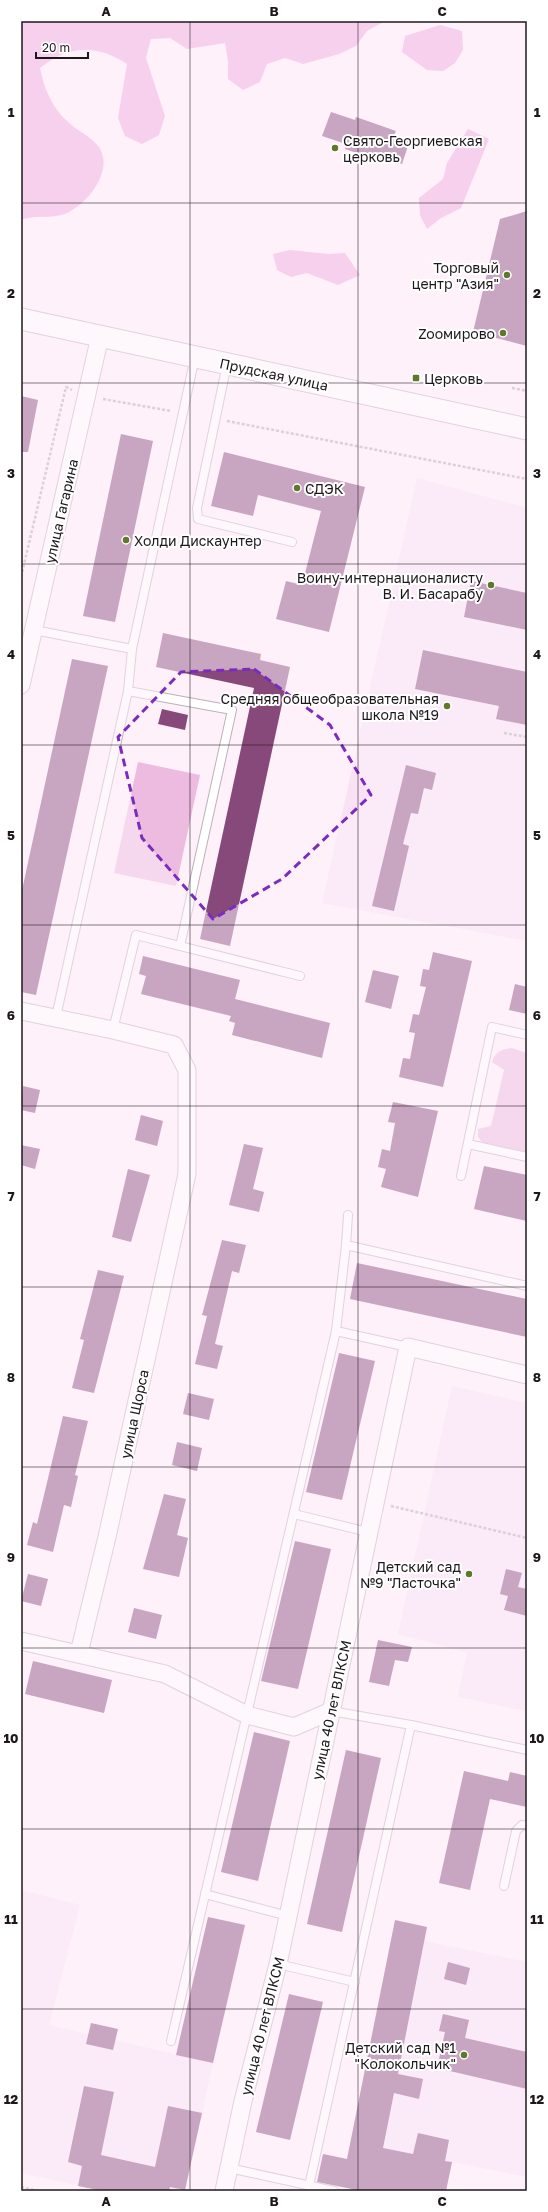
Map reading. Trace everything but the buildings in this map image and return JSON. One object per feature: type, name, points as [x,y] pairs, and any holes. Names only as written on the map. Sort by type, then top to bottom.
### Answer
[{"type":"street","name":"Прудская улица","points":[[21,318],[527,429]]},
{"type":"street","name":"улица Гагарина","points":[[21,685],[100,336]]},
{"type":"street","name":"улица Щорса","points":[[21,1011],[113,1030],[174,1045],[188,1070],[187,1174],[107,1537],[79,1653]]},
{"type":"street","points":[[408,1347],[527,1375]]},
{"type":"street","name":"улица 40 лет ВЛКСМ","points":[[224,2191],[243,2101],[278,1964],[408,1347]]},
{"type":"street","points":[[21,1641],[79,1653],[165,1674],[248,1715],[294,1727],[331,1711]]},
{"type":"lane","points":[[56,1018],[128,691],[132,649],[195,357]]},
{"type":"lane","points":[[227,364],[197,508],[198,519],[292,542]]},
{"type":"lane","points":[[34,630],[132,649]]},
{"type":"lane","points":[[128,691],[232,710],[180,946]]},
{"type":"lane","points":[[113,1030],[136,935],[300,976]]},
{"type":"lane","points":[[461,1176],[492,1027],[527,1035]]},
{"type":"lane","points":[[468,1144],[527,1157]]},
{"type":"lane","points":[[171,2041],[248,1715],[336,1331],[348,1215]]},
{"type":"lane","points":[[346,1245],[527,1286]]},
{"type":"lane","points":[[336,1331],[408,1347]]},
{"type":"lane","points":[[294,1514],[368,1532]]},
{"type":"lane","points":[[331,1711],[411,1725],[527,1750]]},
{"type":"lane","points":[[309,2186],[411,1725]]},
{"type":"lane","points":[[504,1886],[516,1831],[522,1825],[527,1826]]},
{"type":"lane","points":[[205,1894],[288,1916]]},
{"type":"lane","points":[[278,1964],[355,1982]]},
{"type":"lane","points":[[229,2168],[334,2191]]},
{"type":"path","points":[[512,388],[527,391]]},
{"type":"path","points":[[504,733],[527,737]]},
{"type":"path","points":[[375,1502],[527,1538]]},
{"type":"path","points":[[21,2187],[38,2191]]},
{"type":"highlighted area","points":[[254,669],[330,725],[371,795],[282,879],[213,919],[142,838],[118,737],[181,672]]},
{"type":"shaded area","points":[[21,21],[385,21],[367,31],[356,46],[339,54],[303,64],[285,58],[267,64],[260,82],[243,90],[228,79],[228,61],[225,43],[187,49],[170,38],[151,39],[146,58],[165,116],[159,135],[142,144],[125,136],[118,118],[127,64],[116,57],[93,50],[72,51],[51,60],[40,68],[44,83],[53,104],[62,116],[96,143],[103,156],[103,165],[97,184],[91,193],[77,207],[69,212],[57,216],[33,217],[21,220]]},
{"type":"shaded area","points":[[440,25],[462,31],[463,50],[455,63],[443,71],[427,70],[402,52],[405,36]]},
{"type":"shaded area","points":[[468,129],[489,139],[461,208],[441,218],[427,229],[420,215],[419,198],[443,179],[447,163]]},
{"type":"shaded area","points":[[290,250],[328,254],[345,253],[360,275],[338,285],[307,273],[291,277],[277,270],[273,254]]},
{"type":"shaded area","name":"Средняя общеобразовательная школа №19","points":[[417,478],[527,508],[527,941],[322,903]]},
{"type":"shaded area","points":[[138,762],[200,775],[176,886],[114,873]]},
{"type":"shaded area","points":[[512,1048],[527,1053],[527,1155],[484,1145],[478,1137],[478,1129],[491,1126],[504,1070],[492,1062],[493,1059],[499,1052]]},
{"type":"shaded area","name":"Детский сад №9 \"Ласточка\"","points":[[452,1386],[527,1403],[527,1711],[458,1697],[467,1652],[398,1634]]},
{"type":"shaded area","points":[[21,1890],[80,1905],[49,2025],[213,2063],[185,2191],[103,2191],[21,2173]]},
{"type":"shaded area","name":"Детский сад №1 \"Колокольчик\"","points":[[424,1941],[527,1962],[527,2177],[383,2148]]},
{"type":"place","name":"Свято-Георгиевская церковь","points":[[335,148]]},
{"type":"place","name":"Торговый центр \"Азия\"","points":[[507,275]]},
{"type":"place","name":"Zooмирово","points":[[503,333]]},
{"type":"place","name":"Церковь","points":[[416,378]]},
{"type":"place","name":"СДЭК","points":[[297,488]]},
{"type":"place","name":"Холди Дискаунтер","points":[[126,540]]},
{"type":"place","name":"Воину-интернационалисту В. И. Басарабу","points":[[491,585]]},
{"type":"place","name":"Средняя общеобразовательная школа №19","points":[[447,706]]},
{"type":"place","name":"Детский сад №9 \"Ласточка\"","points":[[469,1574]]},
{"type":"place","name":"Детский сад №1 \"Колокольчик\"","points":[[464,2055]]}]
